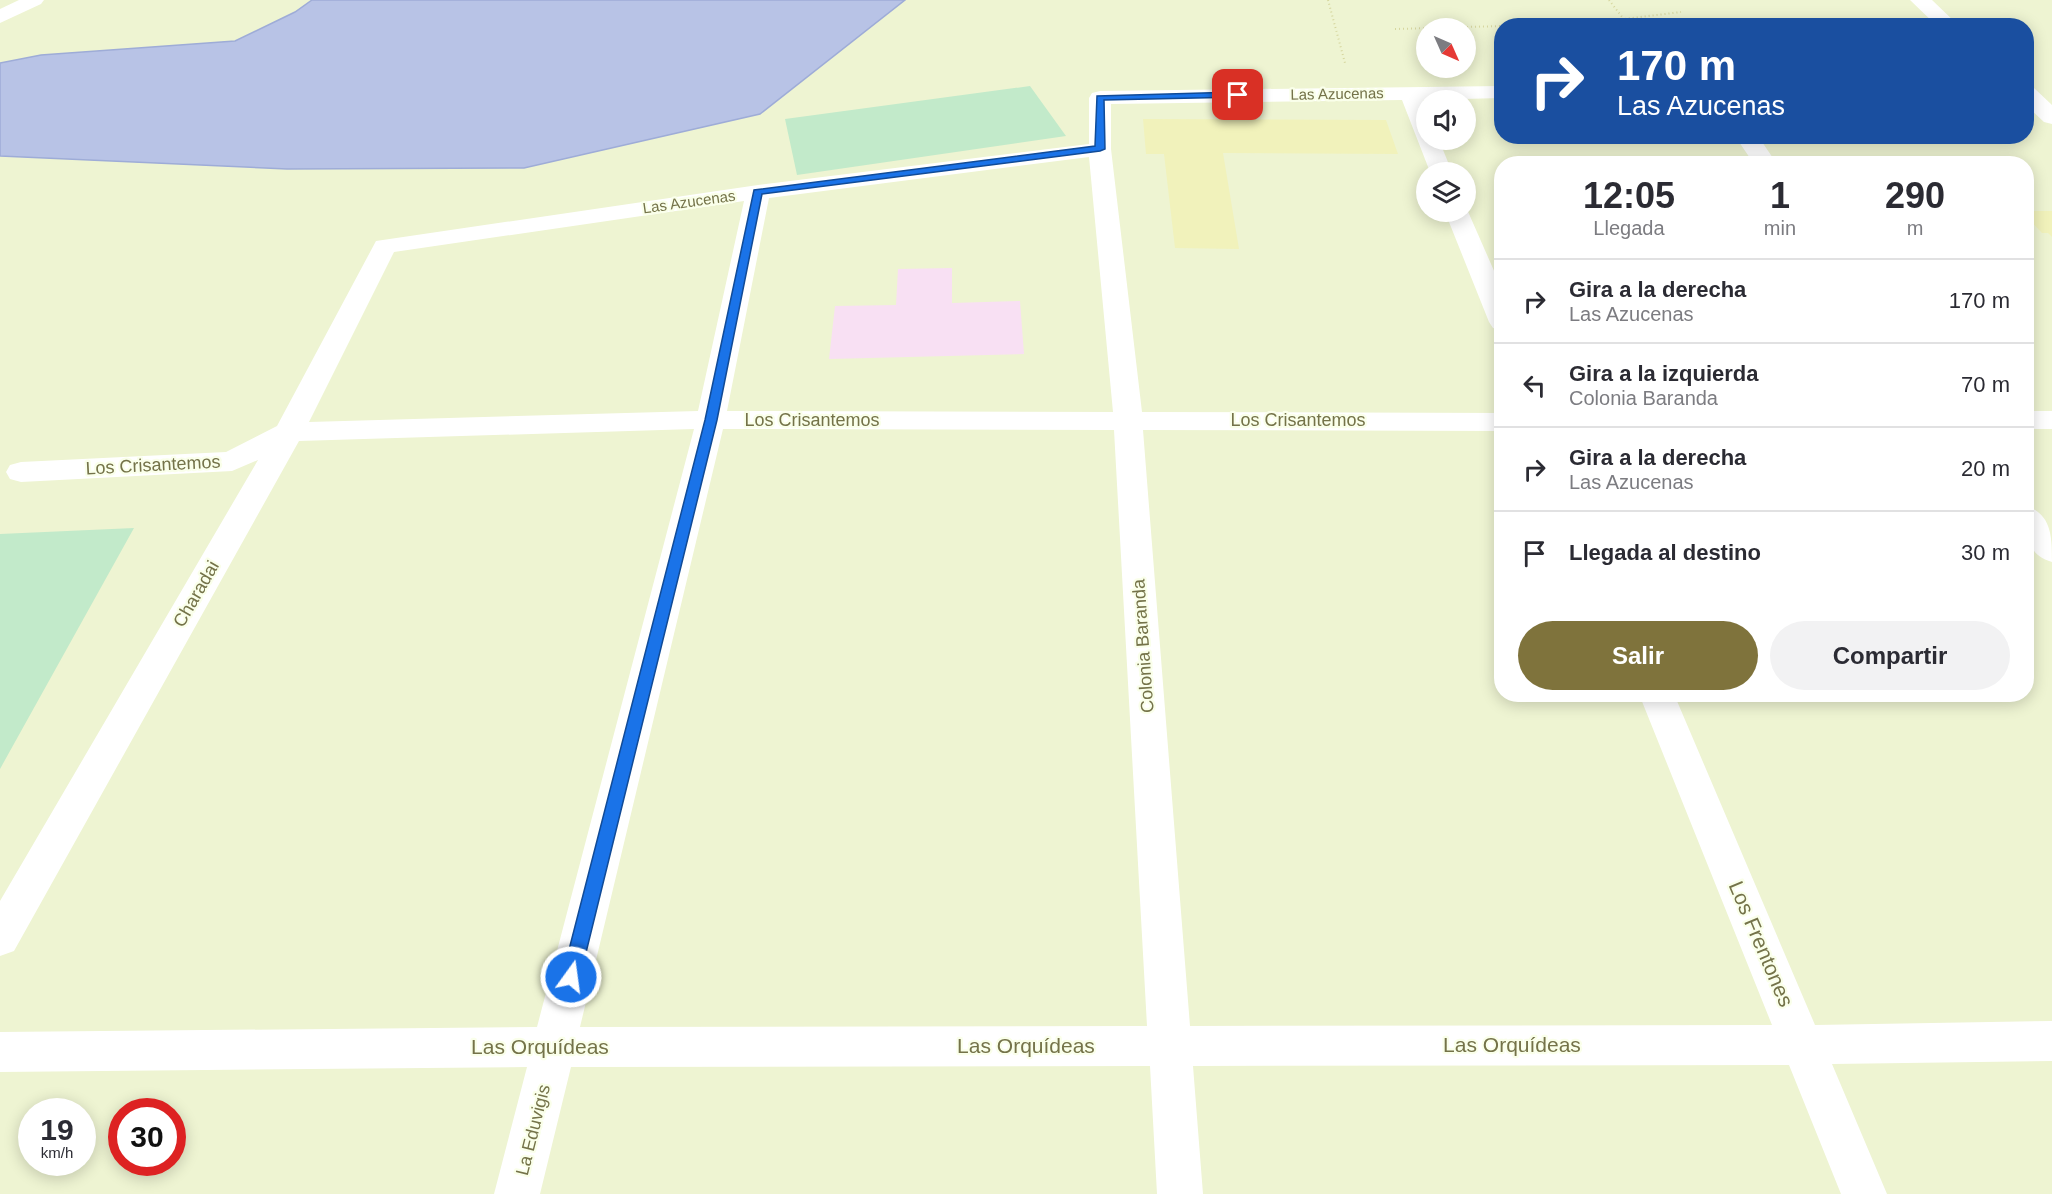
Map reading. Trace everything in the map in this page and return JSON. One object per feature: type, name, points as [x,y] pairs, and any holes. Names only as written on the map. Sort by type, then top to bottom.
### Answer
[{"type":"street","points":[[0,16],[34,0]]},
{"type":"street","points":[[1920,0],[1940,18]]},
{"type":"street","points":[[1410,93],[1416,109]]},
{"type":"street","name":"Las Azucenas","points":[[1100,98],[1494,93]]},
{"type":"street","points":[[2034,93],[2052,93]]},
{"type":"street","name":"Colonia Baranda","points":[[1100,98],[1100,149],[1128,419],[1180,1194]]},
{"type":"street","points":[[2034,100],[2052,117]]},
{"type":"street","name":"Las Azucenas","points":[[385,246],[758,192],[1100,149]]},
{"type":"street","name":"La Eduvigis","points":[[517,1194],[711,420],[758,192]]},
{"type":"street","points":[[1461,222],[1494,302]]},
{"type":"street","name":"Charadai","points":[[0,938],[289,432],[385,246]]},
{"type":"street","name":"Los Crisantemos","points":[[21,472],[232,461],[289,432],[711,420],[1128,419],[1494,422]]},
{"type":"street","points":[[2034,420],[2052,420]]},
{"type":"street","points":[[2034,527],[2052,551]]},
{"type":"street","name":"Los Frentones","points":[[1659,702],[1864,1194]]},
{"type":"street","name":"Las Orquídeas","points":[[0,1052],[554,1047],[1803,1045],[2052,1041]]},
{"type":"path","points":[[1328,0],[1354,93]]},
{"type":"path","points":[[1609,0],[1623,18]]},
{"type":"path","points":[[1632,18],[1681,12]]},
{"type":"path","points":[[1395,29],[1494,26]]},
{"type":"shaded area","points":[[0,0],[2052,0],[2052,1194],[0,1194]]},
{"type":"shaded area","points":[[1030,86],[1066,136],[797,175],[785,119]]},
{"type":"shaded area","points":[[952,268],[952,303],[1020,301],[1024,354],[829,359],[835,306],[896,305],[898,269]]},
{"type":"shaded area","points":[[134,528],[0,769],[0,534]]},
{"type":"water","points":[[312,0],[905,0],[760,114],[524,168],[287,169],[0,156],[0,63],[41,55],[235,41],[295,12]]},
{"type":"building","points":[[1143,119],[1386,120],[1398,154],[1223,153],[1239,249],[1175,248],[1164,154],[1146,154]]},
{"type":"building","points":[[2034,211],[2052,211],[2052,237],[2048,233],[2042,233],[2034,224]]},
{"type":"route","points":[[571,977],[711,420],[758,192],[1100,149],[1100,98],[1238,95]]}]
